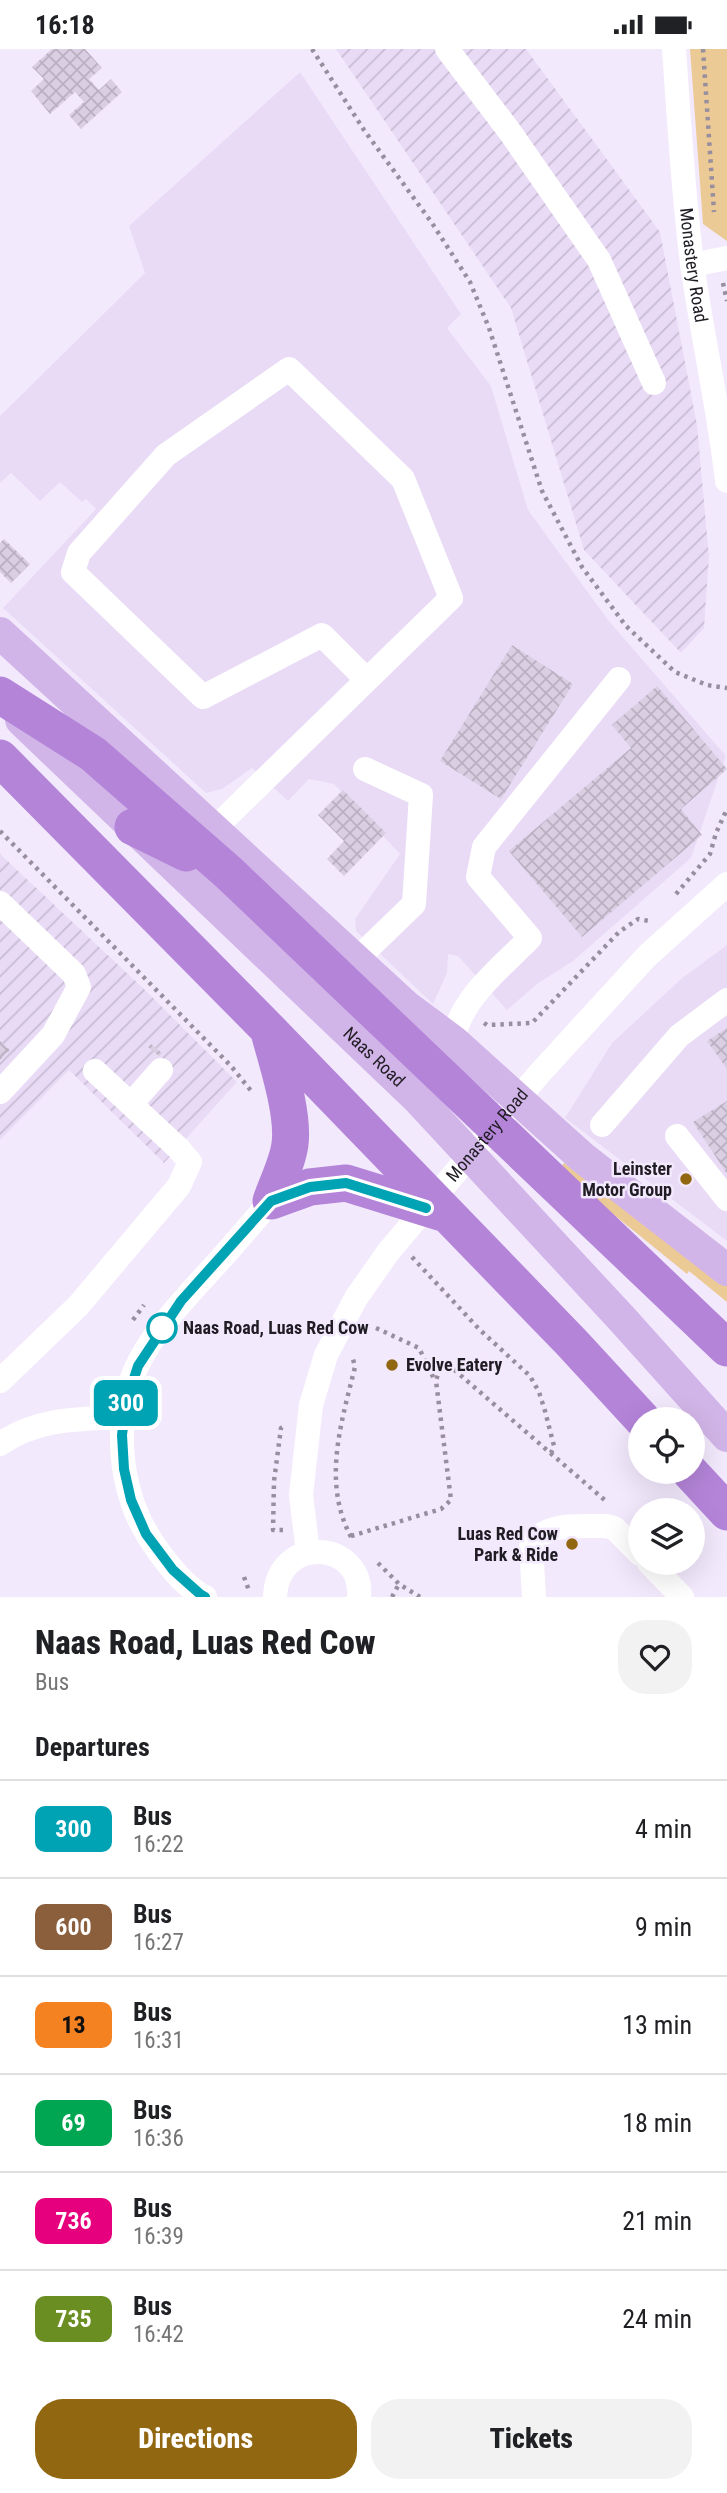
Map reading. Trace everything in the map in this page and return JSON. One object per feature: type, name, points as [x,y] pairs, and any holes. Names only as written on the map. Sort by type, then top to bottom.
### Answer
[{"type":"highway","points":[[0,698],[93,754],[229,873],[727,1348]]},
{"type":"highway","points":[[0,758],[269,1030],[631,1407]]},
{"type":"highway","points":[[133,827],[229,873]]},
{"type":"highway","points":[[269,1030],[289,1119],[290,1144],[271,1201]]},
{"type":"highway","points":[[271,1201],[310,1187],[346,1183],[447,1215]]},
{"type":"highway","points":[[701,1484],[727,1512]]},
{"type":"main road","points":[[0,633],[406,1006],[458,1026],[583,1158],[727,1270]]},
{"type":"main road","name":"Naas Road","points":[[0,698],[419,1100],[623,1319],[727,1436]]},
{"type":"street","points":[[447,49],[510,132],[599,260],[654,383]]},
{"type":"street","name":"Monastery Road","points":[[674,49],[683,189],[692,265],[721,425],[727,481]]},
{"type":"street","points":[[692,265],[727,258]]},
{"type":"street","points":[[214,829],[451,598],[403,479],[289,369],[166,455],[79,553],[73,572],[203,697],[322,635],[366,679]]},
{"type":"street","points":[[458,1026],[484,984],[530,938],[478,877],[484,847],[619,679]]},
{"type":"street","points":[[356,960],[414,904],[421,795],[365,769]]},
{"type":"street","name":"Monastery Road","points":[[308,1552],[301,1495],[311,1405],[326,1355],[356,1297],[398,1251],[539,1074],[647,956],[697,908],[727,884]]},
{"type":"street","points":[[0,903],[75,974],[79,987],[53,1035],[0,1093]]},
{"type":"street","points":[[602,1125],[680,1036],[727,1000]]},
{"type":"street","points":[[131,1104],[162,1070]]},
{"type":"street","points":[[0,1381],[78,1306],[179,1186],[190,1163],[178,1148],[94,1071]]},
{"type":"street","points":[[677,1136],[727,1199]]},
{"type":"street","points":[[205,1597],[173,1570],[146,1534],[131,1500],[124,1469],[122,1435],[126,1403],[138,1366],[181,1301],[271,1201]]},
{"type":"street","points":[[0,1444],[13,1434],[47,1423],[124,1417]]},
{"type":"street","points":[[534,1597],[531,1545],[542,1532],[551,1528],[606,1525],[628,1541]]},
{"type":"street","points":[[275,1597],[281,1571],[290,1561],[308,1552],[321,1551],[339,1557],[349,1566],[356,1577],[359,1597]]},
{"type":"street","points":[[661,1575],[682,1597]]},
{"type":"path","points":[[312,49],[364,130],[432,223],[470,282],[489,328],[542,491],[582,567],[626,626],[675,672],[707,685],[727,687]]},
{"type":"path","points":[[703,49],[714,212]]},
{"type":"path","points":[[673,897],[710,854],[727,809]]},
{"type":"path","points":[[0,831],[231,1066],[255,1095]]},
{"type":"path","points":[[458,1026],[532,1023],[619,932],[638,919],[650,921]]},
{"type":"path","points":[[398,1251],[530,1376],[545,1411],[554,1445],[551,1453]]},
{"type":"path","points":[[351,1536],[441,1509],[451,1500],[436,1381],[419,1348],[376,1328]]},
{"type":"path","points":[[341,1514],[335,1483],[335,1453],[355,1367]]},
{"type":"path","points":[[436,1381],[439,1370],[451,1367],[616,1510]]},
{"type":"path","points":[[273,1530],[274,1481],[281,1429]]},
{"type":"path","points":[[244,1577],[251,1597]]},
{"type":"path","points":[[392,1597],[399,1584]]},
{"type":"shaded area","points":[[336,49],[526,49],[660,232],[697,425],[709,557],[704,628],[681,653],[584,550],[511,308]]},
{"type":"shaded area","points":[[690,49],[727,49],[727,241],[703,224]]},
{"type":"shaded area","points":[[300,72],[461,314],[447,328],[491,386],[528,510],[608,620],[726,756],[691,858],[573,961],[537,984],[507,1010],[458,956],[448,954],[447,973],[433,1004],[356,931],[355,919],[400,854],[334,784],[309,779],[288,801],[252,768],[222,789],[206,793],[3,608],[96,509],[86,499],[82,502],[60,482],[40,501],[11,473],[0,483],[0,416],[145,273],[129,226]]},
{"type":"shaded area","points":[[0,854],[146,991],[237,1082],[164,1163],[69,1070],[0,1140]]},
{"type":"shaded area","points":[[727,945],[727,1241],[565,1118],[612,1043],[681,979]]},
{"type":"shaded area","points":[[564,1163],[727,1286],[727,1302],[689,1271],[687,1274],[592,1197],[560,1168]]},
{"type":"building","points":[[52,49],[85,49],[102,68],[89,79],[99,90],[111,79],[122,92],[81,129],[69,115],[84,102],[75,92],[50,114],[31,91],[44,79],[32,67]]},
{"type":"building","points":[[4,539],[30,564],[11,583],[0,572],[0,543]]},
{"type":"building","points":[[512,645],[573,684],[501,799],[440,761]]},
{"type":"building","points":[[657,686],[727,769],[681,809],[702,835],[582,937],[509,851],[631,748],[612,725]]},
{"type":"building","points":[[343,790],[386,833],[344,876],[327,859],[344,841],[318,815]]},
{"type":"building","points":[[727,1028],[727,1069],[707,1041]]},
{"type":"building","points":[[0,1041],[10,1050],[0,1060]]},
{"type":"building","points":[[151,1044],[162,1053],[159,1056],[148,1047]]},
{"type":"building","points":[[727,1101],[727,1174],[693,1122]]},
{"type":"bus line","name":"300","points":[[205,1597],[173,1570],[146,1534],[131,1500],[124,1469],[122,1435],[126,1403],[138,1366],[181,1301],[271,1201],[310,1187],[346,1183],[426,1208]]},
{"type":"place","name":"Leinster Motor Group","points":[[686,1179]]},
{"type":"place","name":"Naas Road, Luas Red Cow","points":[[162,1328]]},
{"type":"place","name":"Evolve Eatery","points":[[392,1365]]},
{"type":"place","name":"Luas Red Cow Park & Ride","points":[[572,1544]]}]
